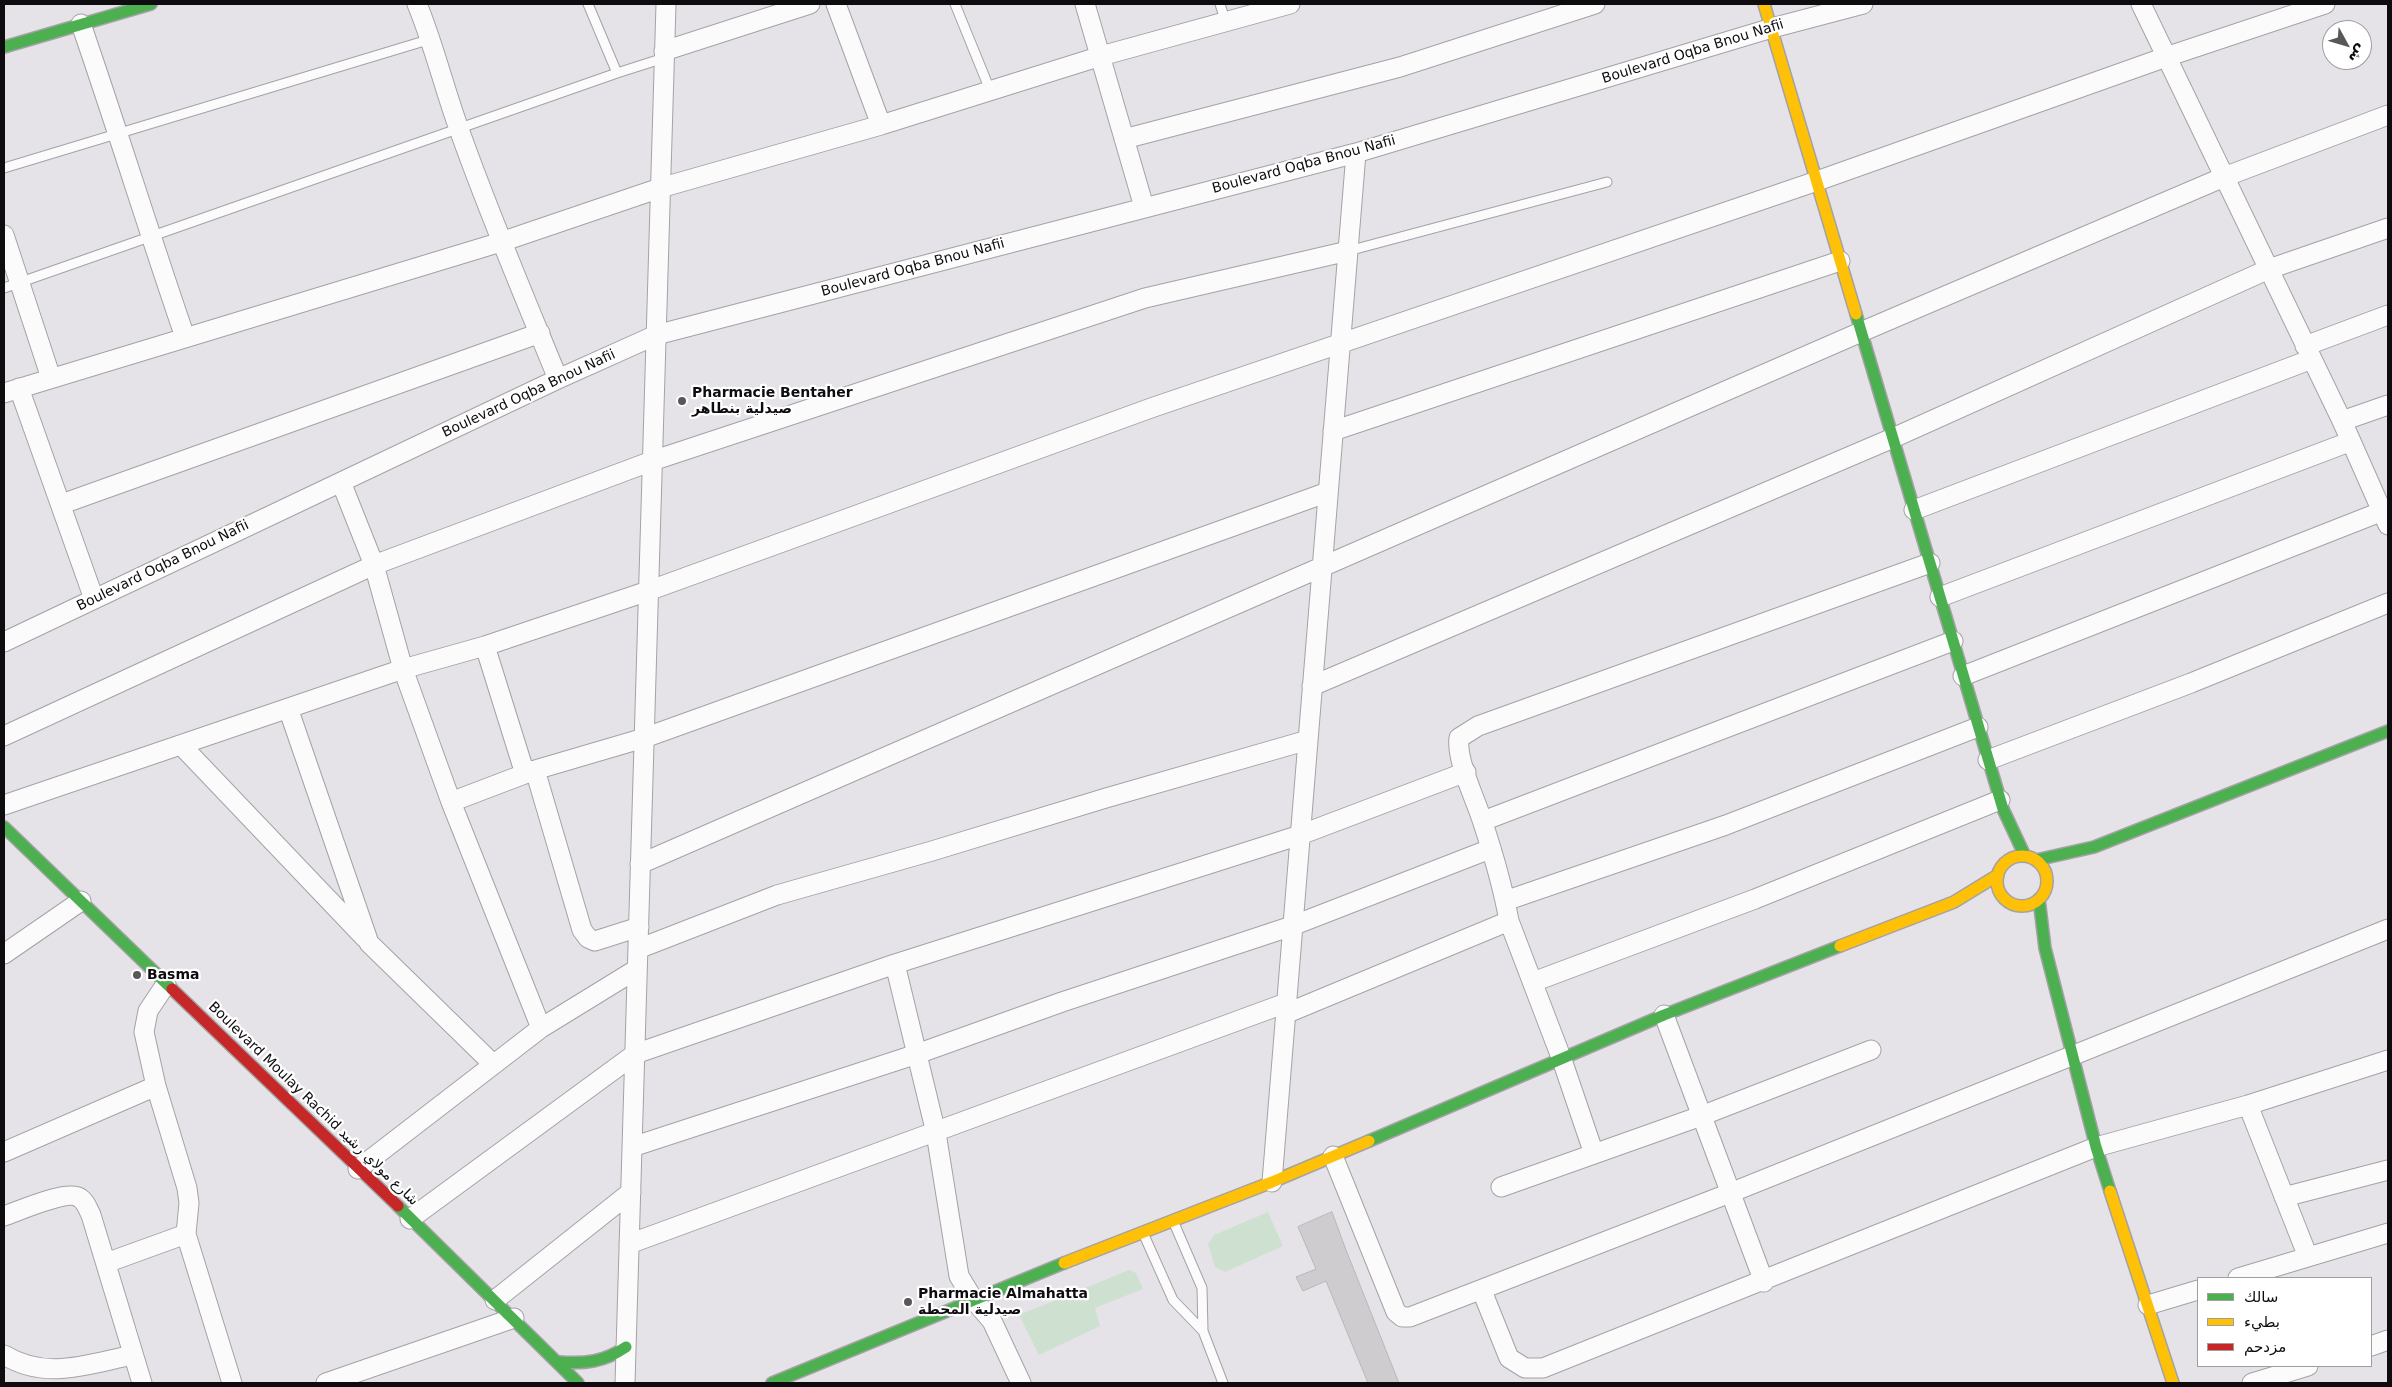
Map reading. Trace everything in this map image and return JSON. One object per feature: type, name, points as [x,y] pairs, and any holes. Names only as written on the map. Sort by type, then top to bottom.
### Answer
[{"type":"street","points":[[417,4],[431,39],[458,128],[501,242],[558,379]]},
{"type":"street","points":[[625,1383],[666,4]]},
{"type":"street","points":[[664,54],[810,4]]},
{"type":"street","points":[[836,4],[881,125]]},
{"type":"street","points":[[1085,4],[1144,207]]},
{"type":"street","points":[[94,599],[62,504],[12,390],[185,336],[501,242],[660,188],[881,125],[1100,56],[1290,4]]},
{"type":"street","points":[[1124,139],[1400,67],[1595,4]]},
{"type":"street","points":[[1764,4],[1988,760],[2002,805],[2024,856]]},
{"type":"street","name":"Boulevard Oqba Bnou Nafii","points":[[4,642],[558,379],[656,335],[1356,153],[1772,28],[1863,4]]},
{"type":"street","points":[[1963,676],[2386,515],[2349,442],[2342,421],[2141,4]]},
{"type":"street","points":[[4,805],[182,746],[403,669],[485,646],[648,591],[997,463],[1817,180],[2166,57],[2325,4]]},
{"type":"street","points":[[4,46],[144,5]]},
{"type":"street","points":[[81,24],[119,133],[150,236],[185,336]]},
{"type":"street","points":[[640,864],[1861,332],[2224,178],[2388,115]]},
{"type":"street","points":[[1272,1182],[1356,153]]},
{"type":"street","points":[[1312,686],[1893,438],[2269,269],[2388,228]]},
{"type":"street","points":[[4,235],[12,286],[51,378]]},
{"type":"street","points":[[4,736],[374,565],[652,461],[1144,298],[1348,251]]},
{"type":"street","points":[[1333,432],[1840,261]]},
{"type":"street","points":[[1914,510],[2308,352],[2388,315]]},
{"type":"street","points":[[62,504],[540,333]]},
{"type":"street","points":[[2342,421],[2388,405]]},
{"type":"street","points":[[1940,597],[2349,442]]},
{"type":"street","points":[[341,482],[374,565],[403,669],[451,802],[542,1028]]},
{"type":"street","points":[[451,802],[530,772],[644,738],[1328,492]]},
{"type":"street","points":[[1594,1154],[1561,1057],[1509,921],[1483,821],[1460,752],[1459,738],[1478,726],[1930,563]]},
{"type":"street","points":[[1988,760],[2191,683],[2388,603]]},
{"type":"street","points":[[1483,821],[1953,641]]},
{"type":"street","points":[[485,646],[530,772],[582,930],[588,938],[595,940],[638,927]]},
{"type":"street","points":[[288,708],[369,942]]},
{"type":"street","points":[[1505,900],[1726,825],[1978,727]]},
{"type":"street","points":[[772,1383],[973,1299],[1272,1182],[1561,1057],[1664,1015],[1954,902],[2000,870],[2013,858],[2024,856],[2036,860],[2094,846],[2388,731]]},
{"type":"street","points":[[638,949],[777,895],[1308,740]]},
{"type":"street","points":[[182,746],[369,942],[493,1064]]},
{"type":"street","points":[[410,1219],[635,1054],[895,964],[1300,835],[1466,772]]},
{"type":"street","points":[[1993,898],[1998,887],[2003,842],[2002,805]]},
{"type":"street","points":[[1533,982],[2002,805]]},
{"type":"street","name":"Boulevard Moulay Rachid شارع مولاي رشيد","points":[[4,827],[514,1318],[578,1383]]},
{"type":"street","points":[[2070,864],[2094,846]]},
{"type":"street","points":[[632,1147],[917,1054],[1062,1002],[1292,926],[1490,849]]},
{"type":"street","points":[[1954,902],[1993,898],[2018,906],[2029,905],[2039,899],[2051,879],[2036,860]]},
{"type":"street","points":[[2039,899],[2045,948],[2096,1147],[2173,1383]]},
{"type":"street","points":[[4,954],[81,901]]},
{"type":"street","points":[[2018,906],[2045,948]]},
{"type":"street","points":[[629,1244],[1286,1008],[1509,921]]},
{"type":"street","points":[[1333,1156],[1396,1312],[1402,1317],[1410,1317],[1730,1193],[2388,929]]},
{"type":"street","points":[[895,964],[936,1133],[959,1276],[973,1299],[992,1321],[1021,1383]]},
{"type":"street","points":[[358,1168],[542,1028],[637,969]]},
{"type":"street","points":[[166,984],[148,1011],[144,1032],[156,1086],[188,1188],[189,1202],[186,1234],[232,1383]]},
{"type":"street","points":[[1664,1015],[1764,1282]]},
{"type":"street","points":[[1501,1187],[1701,1116],[1871,1050]]},
{"type":"street","points":[[1482,1290],[1509,1358],[1525,1368],[1543,1368],[1764,1282],[2096,1147],[2248,1105],[2388,1060]]},
{"type":"street","points":[[4,1152],[156,1086]]},
{"type":"street","points":[[2248,1105],[2308,1258]]},
{"type":"street","points":[[2284,1197],[2388,1170]]},
{"type":"street","points":[[495,1300],[631,1192]]},
{"type":"street","points":[[4,1216],[68,1195],[80,1197],[91,1215],[142,1383]]},
{"type":"street","points":[[2242,1277],[2388,1233]]},
{"type":"street","points":[[106,1262],[186,1234]]},
{"type":"street","points":[[2148,1305],[2197,1290]]},
{"type":"street","points":[[326,1383],[514,1318]]},
{"type":"street","points":[[2372,1346],[2388,1340]]},
{"type":"street","points":[[559,1362],[594,1363],[609,1360],[626,1347]]},
{"type":"street","points":[[4,1355],[25,1366],[38,1370],[58,1370],[133,1355]]},
{"type":"street","points":[[2252,1383],[2305,1367]]},
{"type":"lane","points":[[588,4],[617,73]]},
{"type":"lane","points":[[955,4],[990,90]]},
{"type":"lane","points":[[1220,4],[1226,23]]},
{"type":"lane","points":[[4,168],[431,39]]},
{"type":"lane","points":[[12,286],[617,73],[664,54]]},
{"type":"lane","points":[[1348,251],[1607,182]]},
{"type":"lane","points":[[1173,1221],[1202,1288],[1202,1331]]},
{"type":"lane","points":[[1143,1232],[1173,1300],[1202,1331],[1223,1383]]},
{"type":"green space","points":[[1268,1212],[1283,1246],[1225,1272],[1215,1267],[1208,1244],[1214,1235]]},
{"type":"green space","points":[[1129,1270],[1136,1273],[1143,1289],[1095,1308],[1100,1326],[1039,1355],[1019,1315]]},
{"type":"building","points":[[1332,1212],[1399,1383],[1368,1383],[1326,1281],[1303,1291],[1296,1277],[1316,1269],[1298,1227]]},
{"type":"traffic: fast","points":[[4,47],[151,4]]},
{"type":"traffic: fast","points":[[1856,314],[2003,809],[2025,856]]},
{"type":"traffic: fast","points":[[2036,860],[2094,847],[2388,731]]},
{"type":"traffic: fast","points":[[4,827],[172,989]]},
{"type":"traffic: fast","points":[[2039,899],[2045,948],[2096,1147],[2110,1191]]},
{"type":"traffic: fast","points":[[1369,1141],[1664,1015],[1840,946]]},
{"type":"traffic: fast","points":[[398,1206],[578,1383]]},
{"type":"traffic: fast","points":[[772,1383],[1064,1263]]},
{"type":"traffic: fast","points":[[559,1362],[577,1363],[594,1361],[610,1356],[626,1347]]},
{"type":"traffic: slow","points":[[1764,4],[1856,314]]},
{"type":"traffic: slow","points":[[2022,856],[2032,858],[2040,863],[2045,871],[2047,881],[2045,891],[2040,899],[2032,904],[2022,906],[2012,904],[2004,899],[1999,891],[1997,881],[1999,871],[2004,863],[2012,858],[2022,856]]},
{"type":"traffic: slow","points":[[1840,946],[1954,902],[1998,875]]},
{"type":"traffic: slow","points":[[1064,1263],[1272,1182],[1369,1141]]},
{"type":"traffic: slow","points":[[2110,1191],[2173,1383]]},
{"type":"traffic: jam","points":[[172,989],[398,1206]]},
{"type":"place","name":"Pharmacie Bentaher صيدلية بنطاهر","points":[[682,401]]},
{"type":"place","name":"Basma","points":[[137,975]]},
{"type":"place","name":"Pharmacie Almahatta صيدلية المحطة","points":[[908,1302]]}]
